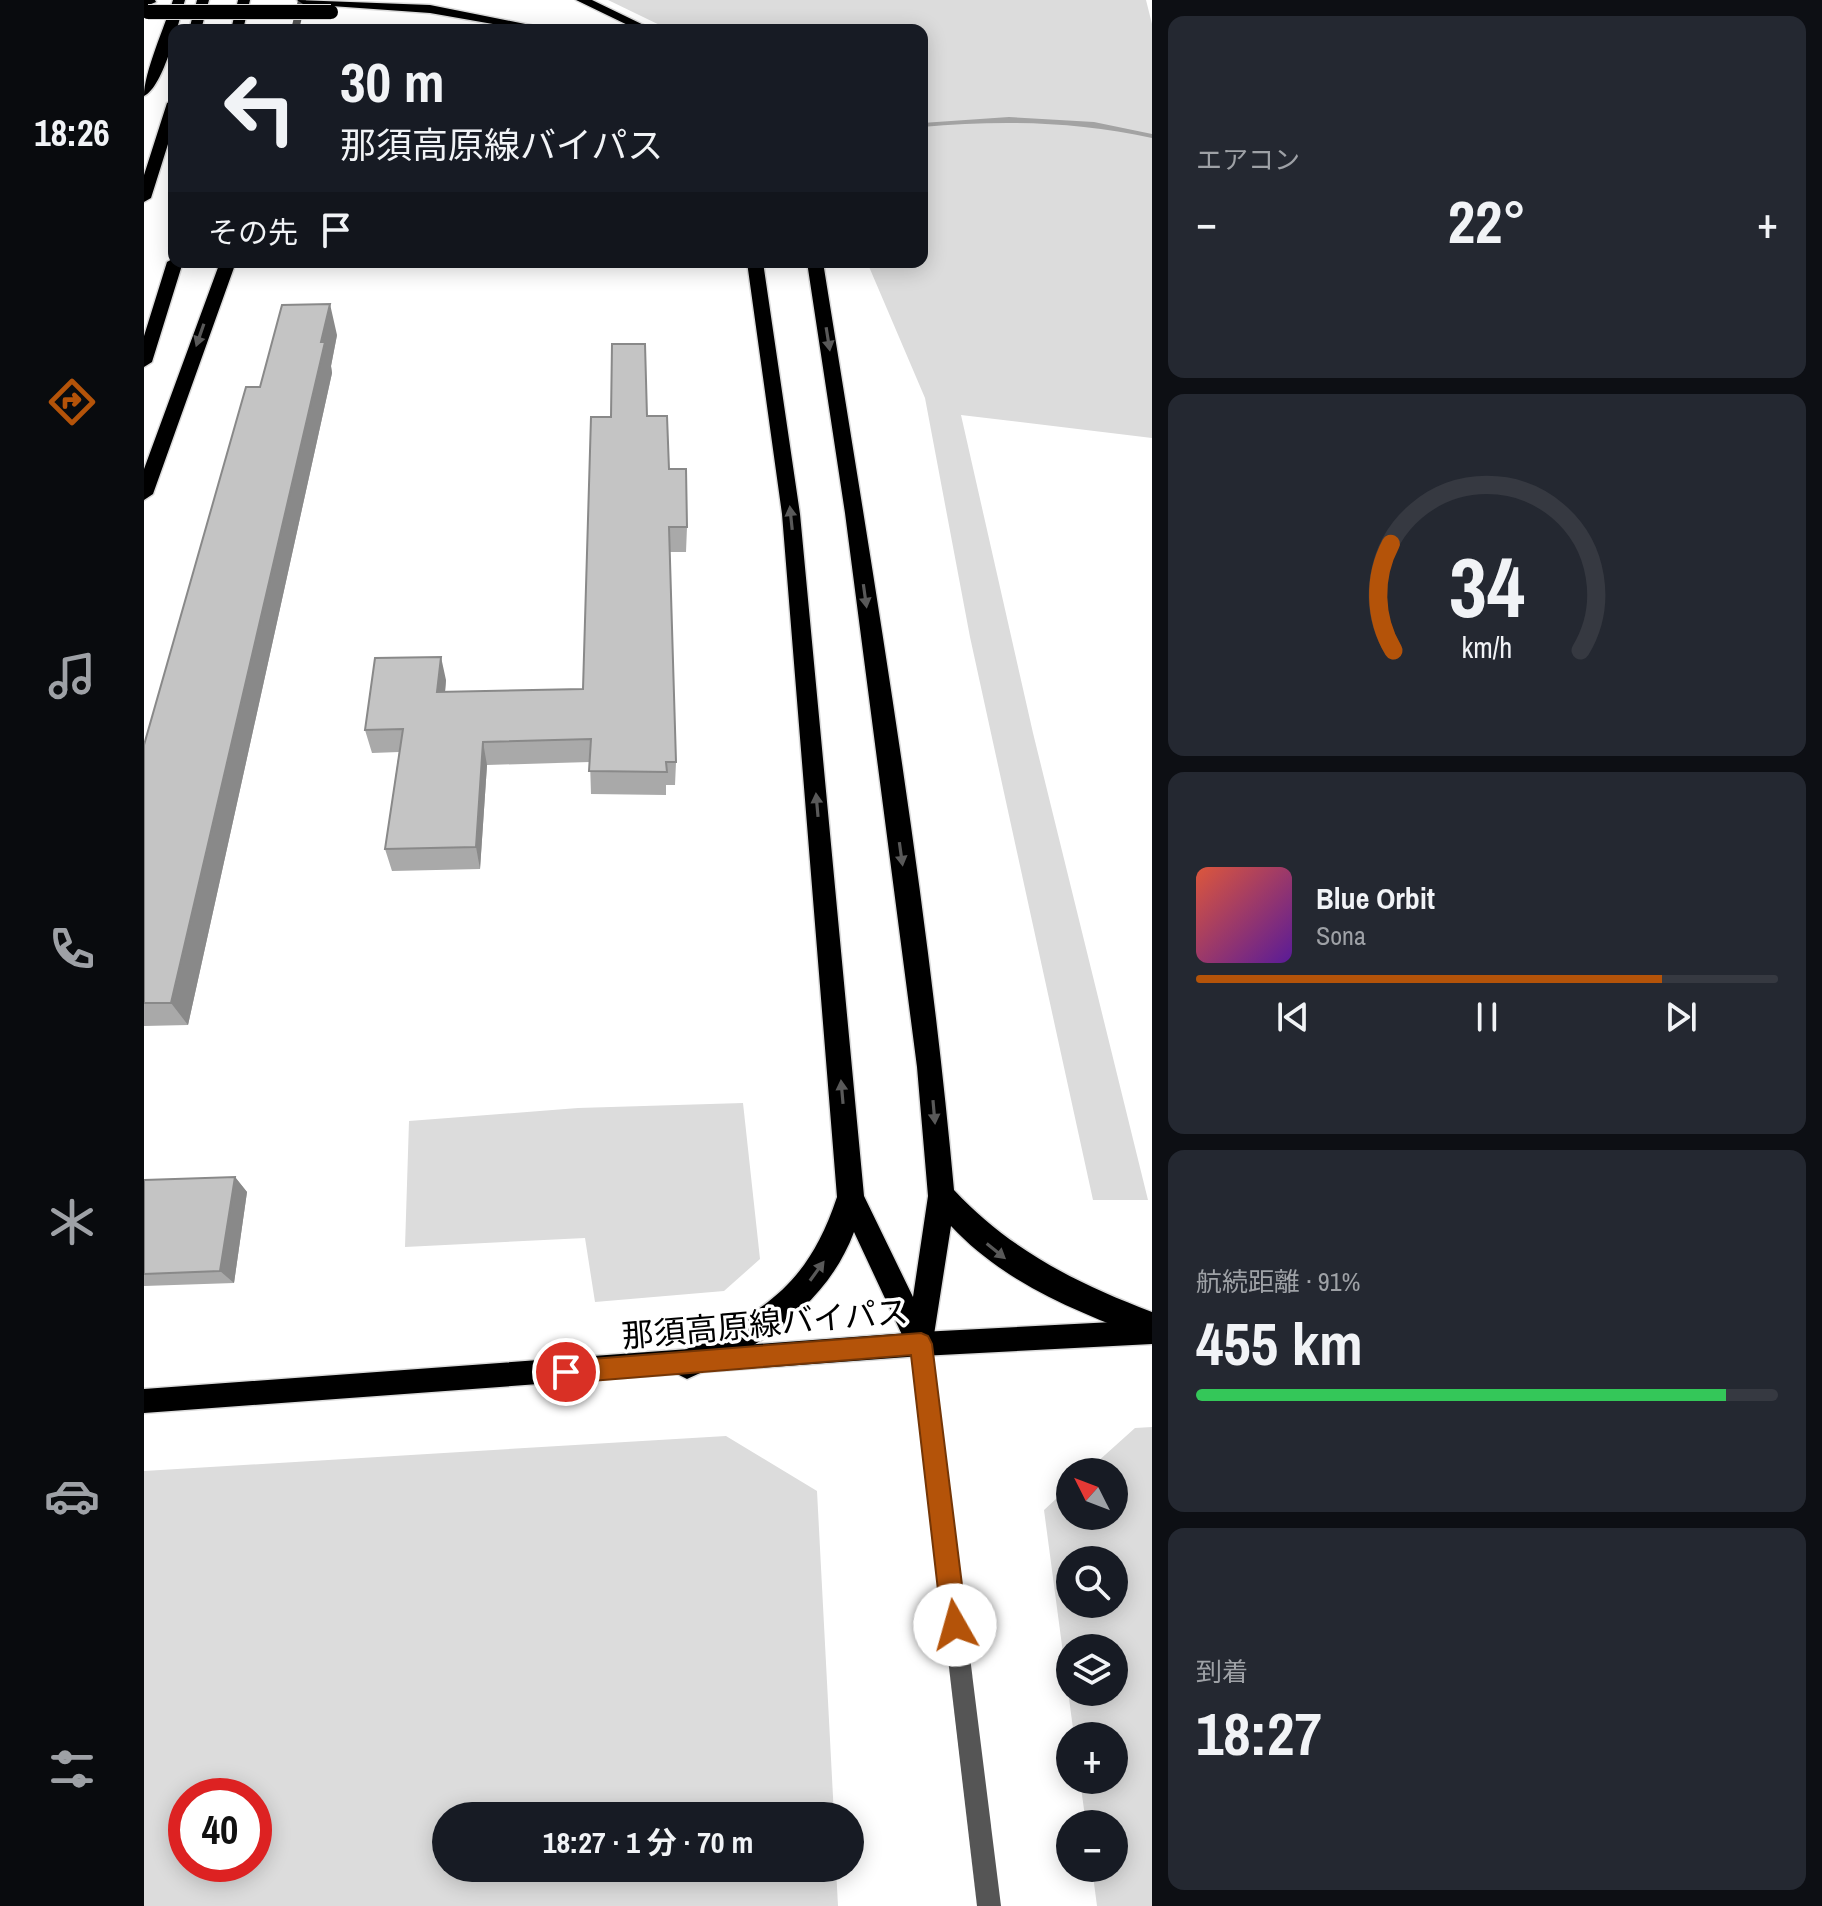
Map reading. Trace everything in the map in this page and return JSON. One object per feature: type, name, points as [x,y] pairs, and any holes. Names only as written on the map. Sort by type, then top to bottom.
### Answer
[{"type":"highway","points":[[172,24],[179,0]]},
{"type":"highway","points":[[146,7],[202,0],[196,24]]},
{"type":"highway","points":[[238,24],[244,0]]},
{"type":"highway","points":[[302,0],[452,24]]},
{"type":"highway","points":[[582,0],[635,24]]},
{"type":"highway","points":[[146,7],[430,9],[515,24]]},
{"type":"highway","points":[[144,92],[168,37]]},
{"type":"highway","points":[[144,198],[168,122]]},
{"type":"highway","points":[[144,362],[173,268]]},
{"type":"highway","points":[[144,494],[226,268]]},
{"type":"highway","points":[[756,268],[791,514],[851,1197],[921,1344]]},
{"type":"highway","points":[[816,268],[854,513],[925,1035],[941,1196],[921,1344]]},
{"type":"highway","points":[[941,1196],[967,1227],[1014,1265],[1061,1292],[1152,1326]]},
{"type":"highway","points":[[687,1364],[768,1323],[807,1285],[833,1249],[851,1197]]},
{"type":"main road","name":"那須高原線バイパス","points":[[144,1401],[687,1364],[921,1344],[1152,1332]]},
{"type":"street","points":[[296,24],[302,0]]},
{"type":"street","points":[[921,1344],[989,1906]]},
{"type":"shaded area","points":[[608,0],[1146,0],[1152,24],[1152,438],[961,415],[1033,733],[1148,1200],[1093,1200],[970,637],[925,398],[870,268],[928,268],[928,24],[658,24]]},
{"type":"shaded area","points":[[743,1103],[760,1259],[724,1291],[595,1302],[585,1238],[405,1247],[409,1121],[578,1108]]},
{"type":"shaded area","points":[[1152,1427],[1152,1906],[1097,1906],[1094,1882],[1128,1882],[1128,1810],[1084,1810],[1082,1794],[1128,1794],[1128,1722],[1072,1722],[1070,1706],[1128,1706],[1128,1634],[1060,1634],[1058,1618],[1128,1618],[1128,1546],[1056,1546],[1056,1600],[1044,1510],[1056,1499],[1056,1530],[1128,1530],[1128,1458],[1102,1458],[1135,1428]]},
{"type":"shaded area","points":[[726,1436],[817,1491],[833,1802],[432,1802],[432,1882],[837,1882],[838,1906],[144,1906],[144,1471]]},
{"type":"building","points":[[330,304],[321,342],[325,342],[171,1003],[144,1003],[144,745],[246,387],[260,387],[282,305]]},
{"type":"building","points":[[612,344],[645,344],[647,416],[667,416],[669,469],[686,469],[687,527],[669,527],[676,762],[666,762],[667,772],[589,771],[591,739],[483,742],[476,847],[385,849],[403,729],[365,730],[375,658],[441,657],[437,692],[583,689],[591,417],[611,417]]},
{"type":"building","points":[[235,1177],[220,1271],[144,1274],[144,1180]]},
{"type":"waterway","points":[[928,125],[1037,120],[1123,129],[1152,136]]},
{"type":"route","points":[[566,1372],[921,1344],[955,1625]]}]
